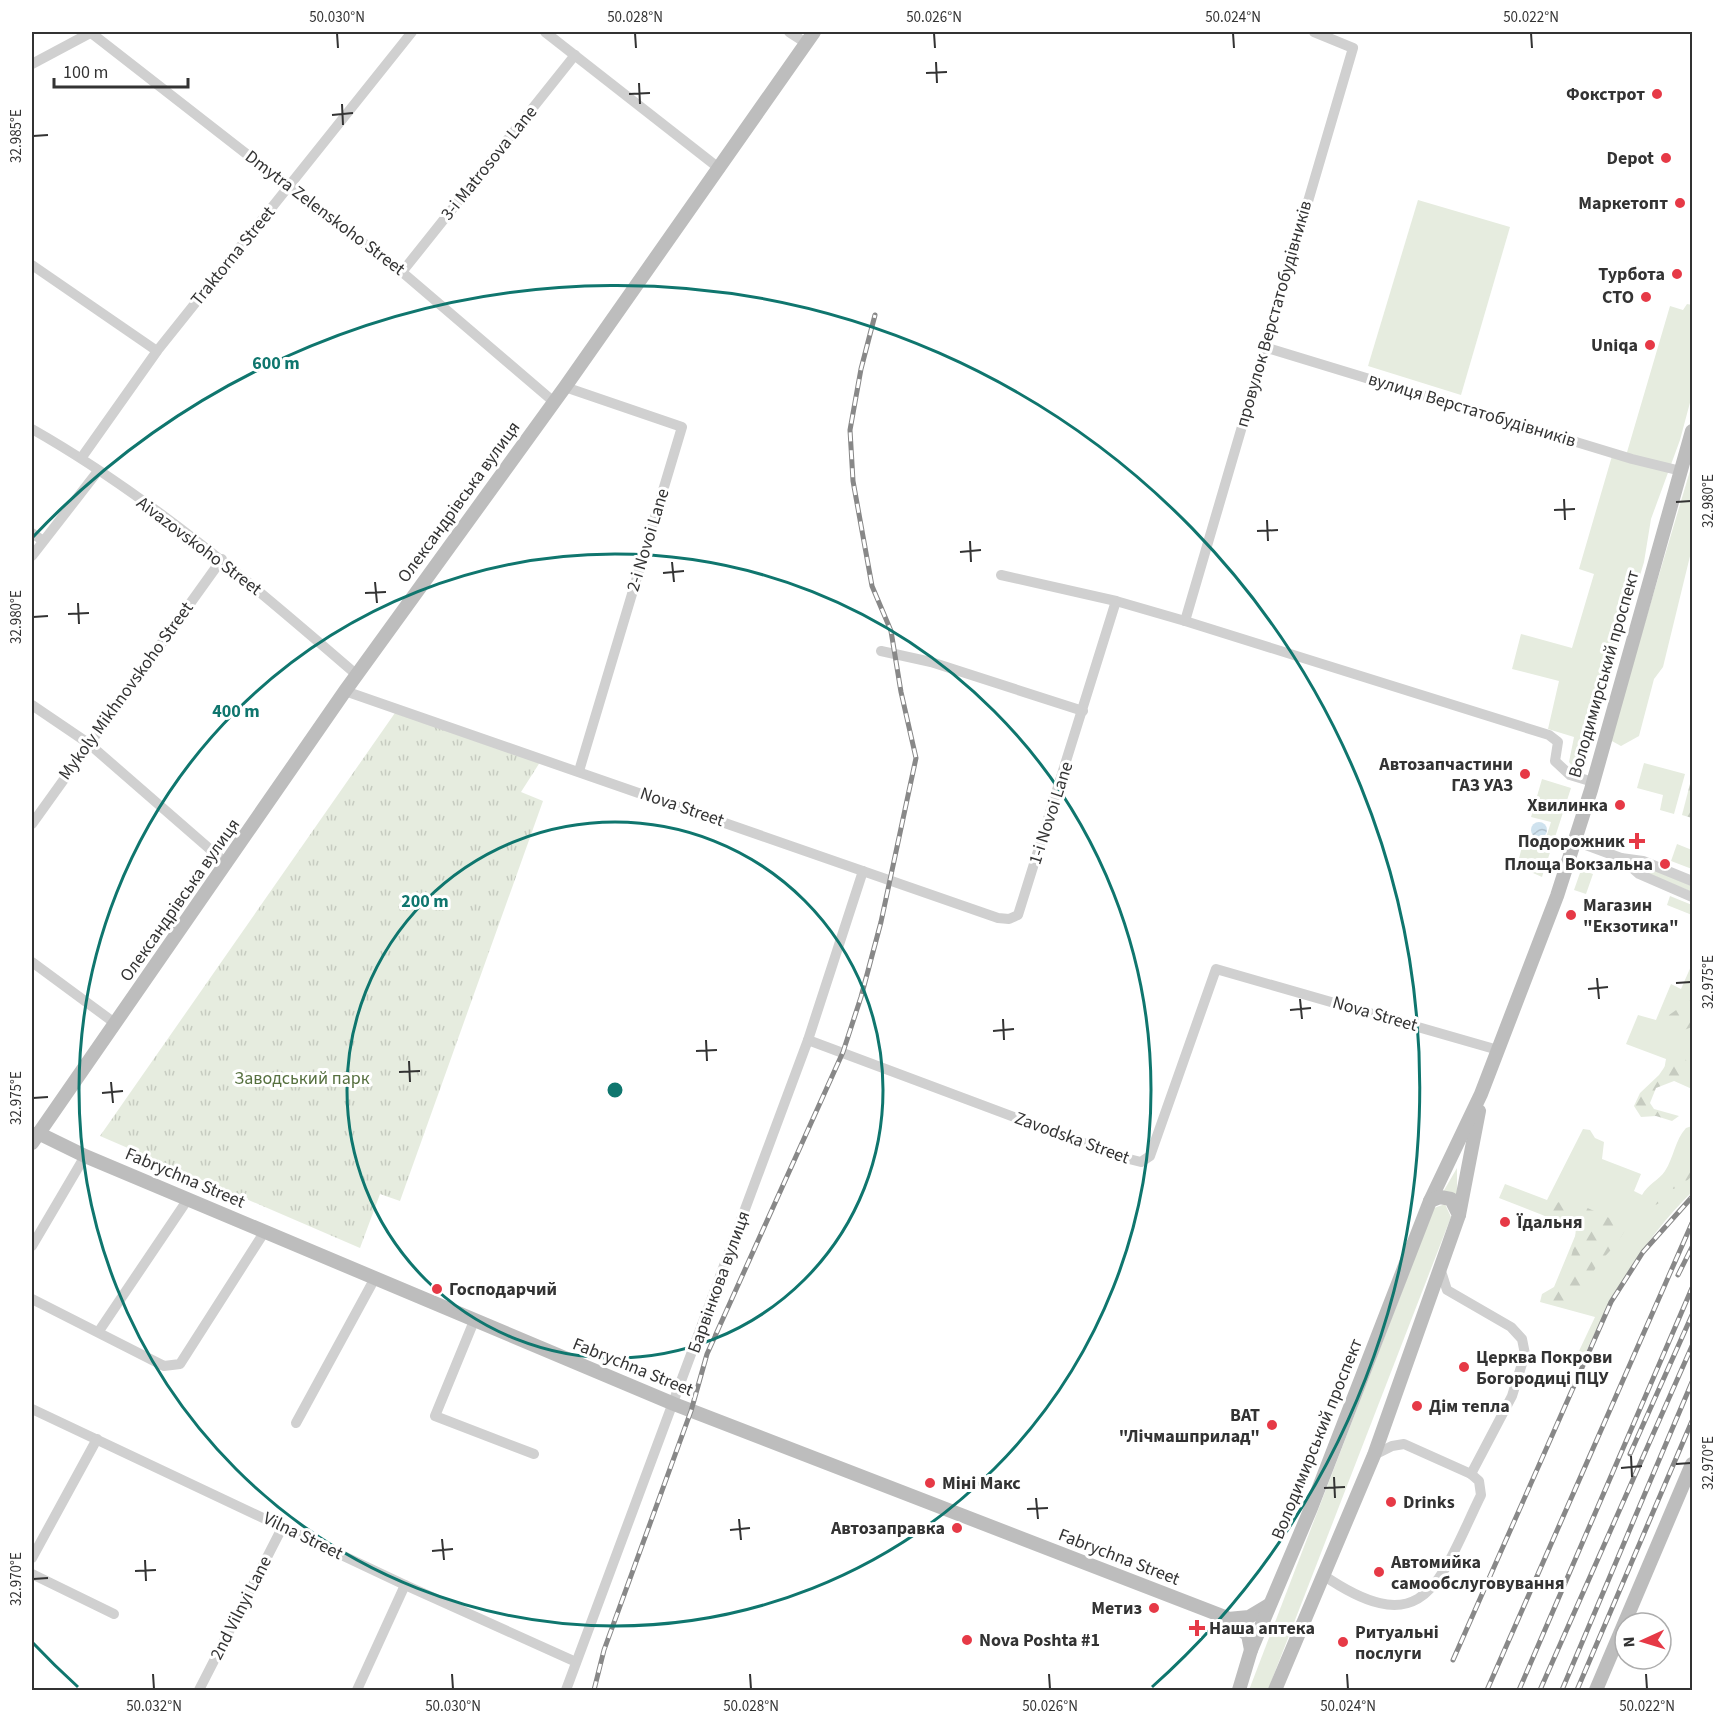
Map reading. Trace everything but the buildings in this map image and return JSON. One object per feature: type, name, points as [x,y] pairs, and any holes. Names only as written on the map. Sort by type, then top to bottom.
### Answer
[{"type":"main road","name":"Олександрівська вулиця","points":[[34,1136],[116,1024],[345,691],[566,387],[814,32]]},
{"type":"main road","name":"Володимирський проспект","points":[[1239,1690],[1251,1650],[1311,1508],[1430,1202],[1481,1094],[1557,896],[1593,782],[1692,431]]},
{"type":"main road","name":"Володимирський проспект","points":[[1275,1690],[1374,1455],[1459,1215],[1481,1094]]},
{"type":"main road","name":"Fabrychna Street","points":[[34,1136],[674,1404],[1246,1623]]},
{"type":"main road","points":[[1430,1202],[1440,1197],[1451,1199],[1459,1215]]},
{"type":"main road","points":[[1596,1690],[1692,1464]]},
{"type":"main road","points":[[1251,1650],[1246,1623],[1269,1605]]},
{"type":"street","name":"Dmytra Zelenskoho Street","points":[[91,32],[402,272],[554,402]]},
{"type":"street","points":[[32,64],[91,32]]},
{"type":"street","name":"Traktorna Street","points":[[82,457],[157,351],[412,32]]},
{"type":"street","points":[[545,32],[720,169]]},
{"type":"street","points":[[789,32],[806,43]]},
{"type":"street","name":"провулок Верстатобудівників","points":[[1185,621],[1263,346],[1353,48],[1314,32]]},
{"type":"street","name":"3-i Matrosova Lane","points":[[402,272],[575,55]]},
{"type":"street","points":[[32,265],[157,351]]},
{"type":"street","name":"вулиця Верстатобудівників","points":[[1263,346],[1632,459],[1681,471]]},
{"type":"street","name":"2-i Novoi Lane","points":[[566,387],[682,427],[579,771]]},
{"type":"street","name":"Aivazovskoho Street","points":[[32,429],[82,457],[98,471],[222,559],[357,675]]},
{"type":"street","points":[[32,556],[42,540],[98,471]]},
{"type":"street","points":[[32,532],[42,540]]},
{"type":"street","name":"Mykoly Mikhnovskoho Street","points":[[32,824],[87,743],[222,559]]},
{"type":"street","points":[[1001,575],[1116,601],[1185,621],[1549,735],[1558,742],[1555,761],[1570,775],[1593,782]]},
{"type":"street","name":"1-i Novoi Lane","points":[[1018,915],[1116,601]]},
{"type":"street","points":[[881,651],[931,662],[1083,711]]},
{"type":"street","name":"Nova Street","points":[[345,691],[998,918],[1009,919],[1018,915]]},
{"type":"street","points":[[32,705],[87,743],[227,864]]},
{"type":"street","points":[[1575,841],[1621,858],[1643,861],[1692,881]]},
{"type":"street","points":[[1621,858],[1639,874],[1692,897]]},
{"type":"street","name":"Барвінкова вулиця","points":[[566,1690],[808,1040],[863,871]]},
{"type":"street","points":[[32,962],[116,1024]]},
{"type":"street","name":"Nova Street","points":[[1216,969],[1498,1050]]},
{"type":"street","name":"Zavodska Street","points":[[808,1040],[1121,1157],[1141,1162],[1150,1156],[1216,969]]},
{"type":"street","points":[[32,1246],[85,1156]]},
{"type":"street","points":[[99,1331],[188,1199]]},
{"type":"street","points":[[32,1299],[164,1366],[180,1364],[265,1232]]},
{"type":"street","points":[[1440,1267],[1447,1290],[1511,1327],[1522,1339],[1525,1354],[1512,1396],[1471,1473]]},
{"type":"street","points":[[296,1423],[375,1278]]},
{"type":"street","points":[[474,1321],[435,1416],[534,1454]]},
{"type":"street","name":"Vilna Street","points":[[32,1409],[405,1585],[576,1662]]},
{"type":"street","points":[[32,1558],[97,1439]]},
{"type":"street","points":[[1323,1575],[1354,1595],[1383,1604],[1404,1605],[1426,1595],[1434,1588],[1481,1495],[1479,1481],[1471,1473],[1404,1444],[1392,1446],[1374,1455]]},
{"type":"street","name":"2nd Vilnyi Lane","points":[[199,1690],[283,1526]]},
{"type":"street","points":[[32,1574],[114,1614]]},
{"type":"street","points":[[357,1690],[405,1585]]},
{"type":"green space","points":[[1418,200],[1510,227],[1461,395],[1368,366]]},
{"type":"green space","points":[[1687,304],[1692,305],[1692,395],[1680,440],[1651,519],[1644,562],[1584,762],[1581,766],[1573,767],[1569,762],[1574,737],[1548,729],[1559,681],[1512,669],[1521,634],[1572,648],[1594,574],[1579,569],[1612,456],[1625,459],[1670,306],[1683,310]]},
{"type":"green space","points":[[1692,464],[1692,548],[1663,667],[1654,679],[1639,736],[1621,746],[1610,740]]},
{"type":"green space","name":"Заводський парк","points":[[397,710],[542,759],[521,792],[543,801],[400,1201],[380,1194],[360,1248],[100,1136]]},
{"type":"green space","points":[[1644,763],[1685,774],[1674,814],[1660,810],[1663,795],[1637,788]]},
{"type":"green space","points":[[1542,779],[1571,788],[1542,877],[1517,866],[1524,839],[1544,844],[1551,822],[1531,817]]},
{"type":"green space","points":[[1690,784],[1692,784],[1692,818],[1682,815]]},
{"type":"green space","points":[[1677,844],[1692,850],[1692,869],[1671,861]]},
{"type":"green space","points":[[1642,864],[1692,886],[1692,892],[1640,870]]},
{"type":"green space","points":[[1581,870],[1593,874],[1586,894],[1574,890]]},
{"type":"green space","points":[[1670,896],[1692,905],[1692,915],[1667,905]]},
{"type":"green space","points":[[1692,964],[1692,1089],[1663,1076],[1666,1059],[1626,1044],[1638,1015],[1656,1020],[1671,984],[1681,989]]},
{"type":"green space","points":[[1692,999],[1692,1027],[1676,1033],[1668,1031],[1665,1022],[1669,1015]]},
{"type":"green space","points":[[1674,1053],[1682,1053],[1687,1062],[1692,1065],[1692,1074],[1656,1088],[1650,1103],[1654,1109],[1679,1116],[1672,1121],[1656,1116],[1641,1117],[1634,1106],[1640,1093],[1659,1075]]},
{"type":"green space","points":[[1692,1126],[1692,1192],[1644,1248],[1606,1310],[1585,1354],[1579,1351],[1595,1317],[1540,1302],[1542,1294],[1554,1287],[1578,1229],[1499,1198],[1505,1184],[1547,1200],[1583,1129],[1590,1130],[1595,1138],[1604,1142],[1602,1159],[1641,1174],[1634,1191],[1642,1195],[1665,1171],[1682,1133],[1686,1128]]},
{"type":"green space","points":[[1692,1151],[1692,1176],[1681,1186],[1673,1189],[1672,1180],[1684,1168]]},
{"type":"green space","points":[[1457,1168],[1457,1197],[1443,1192]]},
{"type":"green space","points":[[1654,1191],[1659,1193],[1661,1198],[1659,1203],[1654,1205],[1649,1203],[1647,1198],[1649,1193]]},
{"type":"green space","points":[[1570,1200],[1627,1226],[1597,1266],[1581,1294],[1566,1306],[1544,1299],[1562,1279],[1571,1256],[1576,1231],[1576,1224],[1560,1219],[1549,1211],[1550,1204]]},
{"type":"green space","points":[[1445,1204],[1451,1217],[1268,1690],[1249,1690],[1434,1208]]},
{"type":"water","points":[[1536,822],[1542,822],[1547,830],[1545,836],[1536,838],[1531,833],[1531,827]]},
{"type":"railway","points":[[594,1690],[604,1650],[691,1411],[707,1354],[843,1052],[861,997],[881,922],[916,758],[901,692],[891,631],[872,586],[853,481],[850,430],[861,369],[875,315]]},
{"type":"railway","points":[[1453,1660],[1611,1302],[1643,1252],[1692,1197]]},
{"type":"railway","points":[[1487,1690],[1692,1223]]},
{"type":"railway","points":[[1678,1275],[1692,1247]]},
{"type":"railway","points":[[1519,1690],[1692,1288]]},
{"type":"railway","points":[[1630,1454],[1692,1315]]},
{"type":"railway","points":[[1540,1690],[1692,1346]]},
{"type":"railway","points":[[1562,1690],[1692,1382]]},
{"type":"railway","points":[[1577,1690],[1692,1421]]},
{"type":"place","name":"Фокстрот","points":[[1657,94]]},
{"type":"place","name":"Depot","points":[[1666,158]]},
{"type":"place","name":"Маркетопт","points":[[1680,203]]},
{"type":"place","name":"Турбота","points":[[1677,274]]},
{"type":"place","name":"СТО","points":[[1646,297]]},
{"type":"place","name":"Uniqa","points":[[1650,345]]},
{"type":"place","name":"Автозапчастини ГАЗ УАЗ","points":[[1525,774]]},
{"type":"place","name":"Хвилинка","points":[[1620,805]]},
{"type":"place","name":"Подорожник","points":[[1637,841]]},
{"type":"place","name":"Площа Вокзальна","points":[[1665,864]]},
{"type":"place","name":"Магазин \"Екзотика\"","points":[[1571,915]]},
{"type":"place","name":"Їдальня","points":[[1505,1222]]},
{"type":"place","name":"Господарчий","points":[[437,1289]]},
{"type":"place","name":"Церква Покрови Богородиці ПЦУ","points":[[1464,1367]]},
{"type":"place","name":"Дім тепла","points":[[1417,1406]]},
{"type":"place","name":"ВАТ \"Лічмашприлад\"","points":[[1272,1425]]},
{"type":"place","name":"Міні Макс","points":[[930,1483]]},
{"type":"place","name":"Drinks","points":[[1391,1502]]},
{"type":"place","name":"Автозаправка","points":[[957,1528]]},
{"type":"place","name":"Автомийка самообслуговування","points":[[1379,1572]]},
{"type":"place","name":"Метиз","points":[[1154,1608]]},
{"type":"place","name":"Наша аптека","points":[[1197,1628]]},
{"type":"place","name":"Nova Poshta #1","points":[[967,1640]]},
{"type":"place","name":"Ритуальні послуги","points":[[1343,1642]]}]
